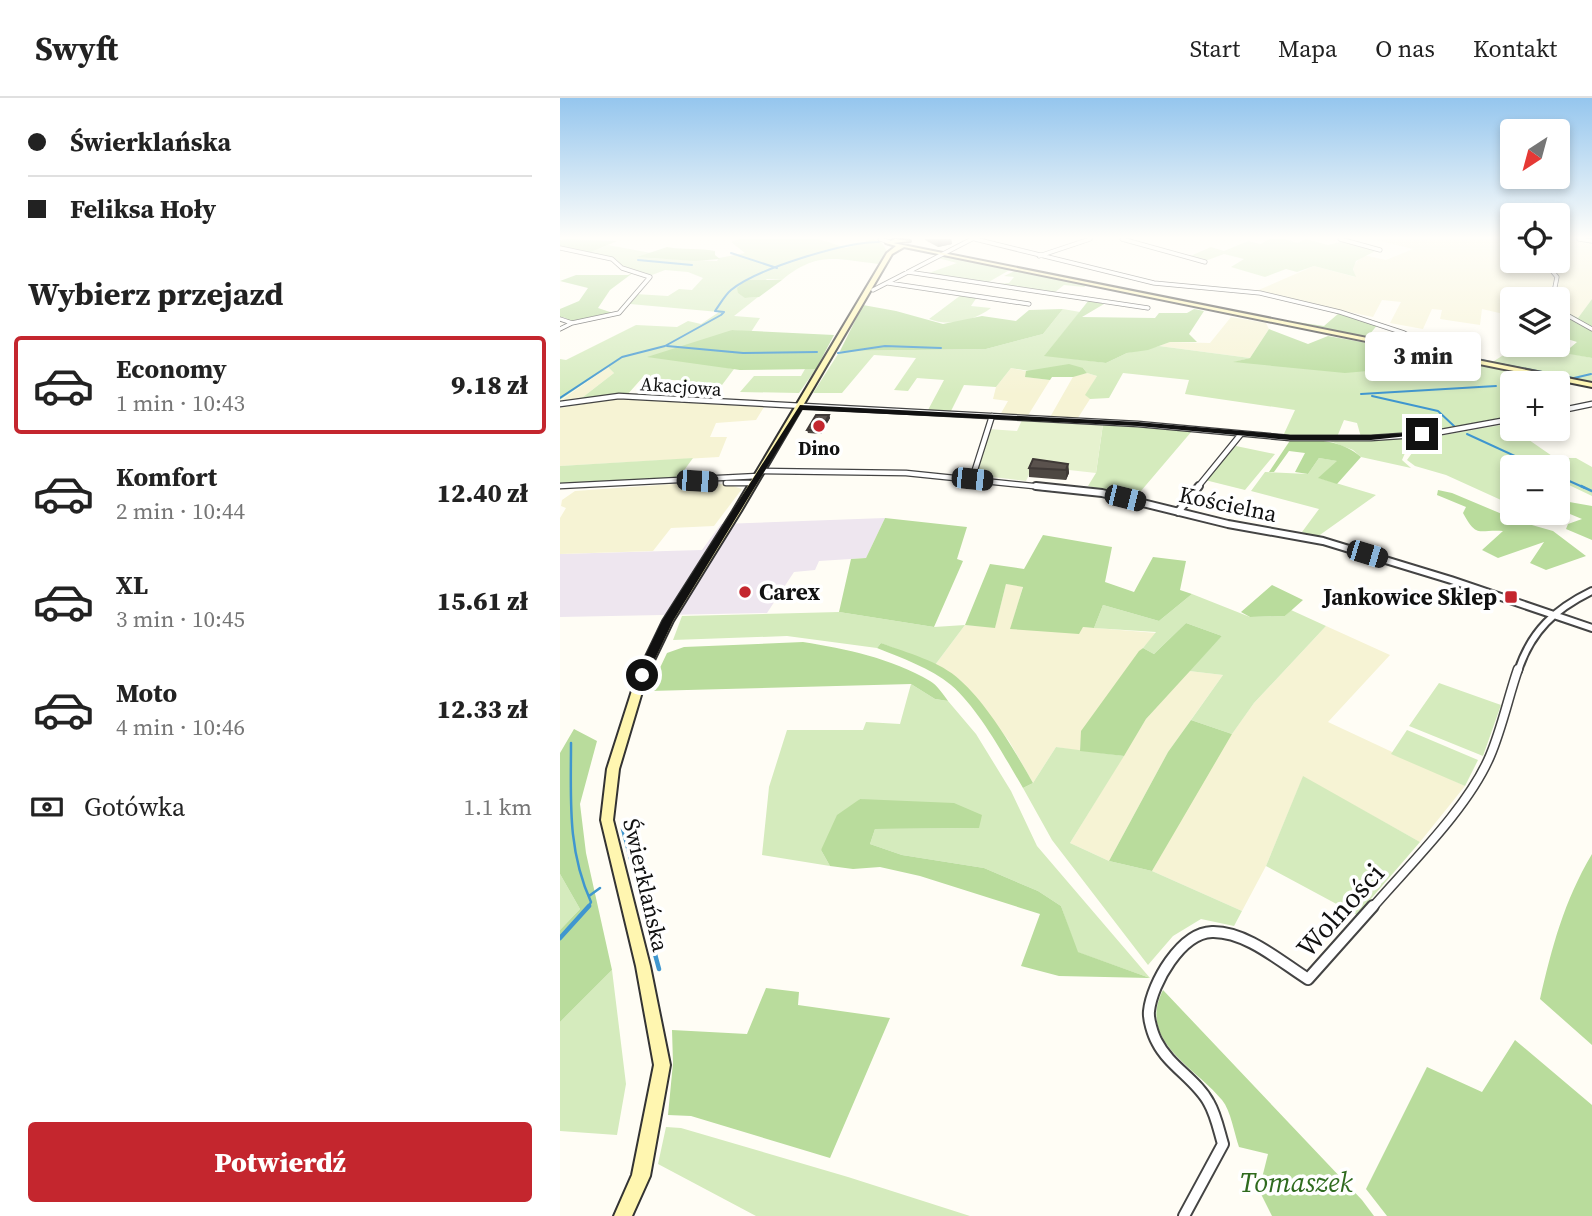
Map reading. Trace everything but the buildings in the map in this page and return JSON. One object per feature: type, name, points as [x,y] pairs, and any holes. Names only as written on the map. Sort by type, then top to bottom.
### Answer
[{"type":"main road","name":"Świerklańska","points":[[623,1216],[641,1176],[662,1065],[643,966],[607,820],[613,769],[642,675],[668,621],[758,477],[867,291]]},
{"type":"main road","points":[[1134,291],[1592,385]]},
{"type":"street","points":[[560,328],[619,313],[638,291]]},
{"type":"street","points":[[943,291],[1029,304]]},
{"type":"street","points":[[1036,291],[1148,308]]},
{"type":"street","points":[[1241,291],[1340,312],[1404,332],[1443,350],[1452,358]]},
{"type":"street","points":[[1570,317],[1592,329]]},
{"type":"street","points":[[560,319],[572,323]]},
{"type":"street","name":"Akacjowa","points":[[560,404],[625,396],[1138,424],[1290,438],[1371,438],[1430,434],[1500,421]]},
{"type":"street","points":[[1570,409],[1592,404]]},
{"type":"street","points":[[972,479],[992,416]]},
{"type":"street","points":[[1178,512],[1241,434]]},
{"type":"street","name":"Kościelna","points":[[560,486],[906,472],[1102,493],[1228,524],[1322,541],[1539,608],[1592,628]]},
{"type":"street","name":"Wolności","points":[[1184,1216],[1223,1144],[1209,1102],[1162,1051],[1152,1031],[1150,1004],[1179,948],[1199,935],[1218,932],[1241,938],[1308,979],[1398,879],[1469,792],[1490,755],[1515,674],[1542,622],[1592,591]]},
{"type":"street","points":[[1539,608],[1536,616],[1542,622]]},
{"type":"shaded area","points":[[1500,291],[1500,313],[1482,309],[1480,325],[1440,319],[1442,310],[1432,309],[1423,329],[1390,323],[1401,302],[1382,300],[1373,317],[1254,292]]},
{"type":"shaded area","points":[[1570,291],[1592,291],[1592,299],[1578,318],[1570,314]]},
{"type":"shaded area","points":[[1231,317],[1266,323],[1269,329],[1250,358],[1159,346],[1170,342],[1210,343]]},
{"type":"shaded area","points":[[608,367],[614,373],[583,397],[560,401]]},
{"type":"shaded area","points":[[1011,368],[1026,371],[1026,377],[1050,380],[1027,417],[1000,415],[1008,401],[993,399],[996,387]]},
{"type":"shaded area","points":[[1087,373],[1097,376],[1086,395],[1090,399],[1076,421],[1049,419],[1074,375]]},
{"type":"shaded area","points":[[625,397],[764,407],[756,420],[716,423],[710,437],[727,437],[719,457],[560,466],[560,408]]},
{"type":"shaded area","points":[[674,484],[727,484],[742,489],[714,526],[671,528],[653,551],[560,554],[560,518],[566,508],[561,506],[562,500],[575,491]]},
{"type":"shaded area","points":[[885,518],[866,558],[819,561],[815,570],[794,572],[767,613],[560,617],[560,554],[702,550],[721,524]]},
{"type":"shaded area","points":[[1006,584],[1023,586],[1011,628],[1083,627],[1157,633],[1139,652],[1082,731],[1080,751],[1056,747],[1033,783],[1009,741],[960,680],[935,665],[965,625],[995,627]]},
{"type":"shaded area","points":[[1326,626],[1390,655],[1328,722],[1465,786],[1420,842],[1303,777],[1266,866],[1242,911],[1152,871],[1221,749],[1254,703]]},
{"type":"shaded area","points":[[1189,671],[1223,675],[1168,752],[1109,861],[1070,843],[1146,719]]},
{"type":"green space","points":[[586,291],[609,291],[598,308],[613,313],[568,322],[566,318],[560,317],[560,309],[579,301]]},
{"type":"green space","points":[[676,291],[753,291],[745,298],[758,297],[734,316],[760,318],[751,332],[732,330],[703,363],[734,369],[722,385],[643,377],[627,395],[564,402],[583,397],[614,373],[608,367],[560,400],[560,359],[566,360],[636,325],[677,327],[688,321],[701,324],[719,312],[630,304],[635,294],[668,296]]},
{"type":"green space","points":[[767,291],[759,297],[745,298],[738,293]]},
{"type":"green space","points":[[961,295],[977,297],[971,306],[991,308],[961,321],[929,319]]},
{"type":"green space","points":[[1592,299],[1592,358],[1570,354],[1570,348],[1577,342],[1570,340],[1570,314],[1578,318]]},
{"type":"green space","points":[[1089,300],[1104,304],[1082,317],[1155,318],[1159,313],[1187,313],[1194,309],[1204,311],[1189,334],[1197,342],[1170,342],[1148,350],[1127,353],[1106,363],[1044,356]]},
{"type":"green space","points":[[863,305],[943,324],[982,316],[1016,321],[1029,310],[1063,309],[1043,334],[986,349],[840,351]]},
{"type":"green space","points":[[1063,309],[1080,312],[1045,355],[1106,363],[1127,353],[1159,346],[1250,358],[1235,362],[1401,368],[1405,350],[1504,371],[1500,371],[1500,421],[1430,433],[1361,437],[1357,423],[1344,420],[1337,437],[1283,436],[1295,410],[1185,394],[1189,380],[1123,373],[1109,398],[1090,399],[1085,395],[1097,376],[1087,373],[1083,368],[1029,371],[1011,368],[996,387],[964,385],[951,411],[928,410],[944,380],[917,378],[908,391],[894,390],[916,358],[874,355],[842,393],[813,393],[840,351],[986,349],[1043,334]]},
{"type":"green space","points":[[1339,313],[1378,324],[1366,339],[1295,325],[1296,322],[1324,326]]},
{"type":"green space","points":[[1269,329],[1308,344],[1328,336],[1405,350],[1402,368],[1345,373],[1233,362],[1250,358]]},
{"type":"green space","points":[[732,330],[834,335],[816,369],[740,370],[647,357]]},
{"type":"green space","points":[[1570,353],[1592,358],[1592,383],[1570,379],[1570,371],[1531,371],[1491,363],[1500,357],[1570,357]]},
{"type":"green space","points":[[1069,364],[1083,368],[1087,373],[1073,377],[1052,377],[1050,380],[1025,377],[1026,371]]},
{"type":"green space","points":[[805,369],[816,369],[799,393],[740,392],[754,376],[801,376]]},
{"type":"green space","points":[[1023,418],[1103,424],[1096,473],[1033,466],[1026,481],[976,475],[988,429],[1017,431]]},
{"type":"green space","points":[[1103,424],[1192,431],[1135,498],[1088,486],[1096,473]]},
{"type":"green space","points":[[1500,425],[1500,441],[1530,441],[1551,455],[1500,455],[1500,500],[1446,475],[1415,466],[1407,460],[1422,439]]},
{"type":"green space","points":[[1417,438],[1408,446],[1402,460],[1411,468],[1361,457],[1353,450],[1327,440]]},
{"type":"green space","points":[[1291,439],[1336,444],[1361,457],[1337,484],[1318,478],[1337,461],[1319,458],[1308,474],[1295,472],[1305,453],[1289,451],[1274,472],[1269,472]]},
{"type":"green space","points":[[1236,446],[1275,454],[1245,490],[1205,480]]},
{"type":"green space","points":[[693,458],[677,480],[560,484],[560,466]]},
{"type":"green space","points":[[1319,458],[1338,461],[1319,478],[1376,495],[1317,537],[1302,532],[1319,509],[1251,491],[1265,472],[1308,474]]},
{"type":"green space","points":[[1570,458],[1576,458],[1592,467],[1592,496],[1570,485]]},
{"type":"green space","points":[[1438,490],[1452,493],[1500,513],[1500,525],[1532,525],[1553,531],[1586,556],[1546,570],[1530,563],[1544,542],[1498,558],[1482,550],[1503,531],[1475,530],[1463,513],[1466,507],[1437,495]]},
{"type":"green space","points":[[1570,502],[1592,506],[1592,540],[1566,529],[1570,523],[1582,519],[1570,514]]},
{"type":"green space","points":[[885,518],[967,527],[957,559],[963,561],[934,627],[839,612],[851,559],[866,558]]},
{"type":"green space","points":[[1043,535],[1112,547],[1105,582],[1134,592],[1153,557],[1186,561],[1180,590],[1192,594],[1159,621],[1103,605],[1094,628],[1083,627],[1079,634],[1010,629],[1023,587],[1006,584],[995,628],[965,625],[990,564],[1024,569]]},
{"type":"green space","points":[[1272,585],[1303,600],[1285,616],[1250,617],[1241,612]]},
{"type":"green space","points":[[1192,594],[1250,617],[1285,616],[1291,610],[1326,626],[1254,703],[1232,734],[1191,720],[1223,675],[1189,671],[1222,636],[1186,623],[1154,654],[1143,648],[1156,632],[1094,628],[1103,605],[1159,621]]},
{"type":"green space","points":[[839,612],[934,627],[965,625],[935,665],[881,643],[877,648],[787,636],[673,640],[682,616]]},
{"type":"green space","points":[[1186,623],[1222,636],[1146,719],[1124,756],[1080,751],[1081,731],[1139,651],[1143,648],[1154,654]]},
{"type":"green space","points":[[803,642],[852,651],[900,666],[933,683],[948,701],[935,699],[911,684],[649,691],[667,653],[684,647]]},
{"type":"green space","points":[[881,643],[933,663],[960,680],[991,715],[1033,783],[1023,788],[981,720],[951,685],[925,668],[877,648]]},
{"type":"green space","points":[[1439,683],[1501,705],[1483,756],[1409,726]]},
{"type":"green space","points":[[911,684],[935,699],[948,701],[976,734],[1011,791],[1037,846],[1150,978],[1077,952],[1061,906],[1038,891],[984,868],[902,855],[870,844],[875,829],[979,828],[860,799],[821,850],[830,866],[762,855],[769,787],[787,730],[863,730],[866,722],[900,724]]},
{"type":"green space","points":[[1191,720],[1232,734],[1152,871],[1109,861],[1168,752]]},
{"type":"green space","points":[[574,729],[597,741],[580,804],[586,853],[612,970],[560,1022],[560,930],[580,909],[560,874],[560,753]]},
{"type":"green space","points":[[1407,730],[1478,760],[1465,786],[1391,754]]},
{"type":"green space","points":[[1056,747],[1124,756],[1070,843],[1109,861],[1152,871],[1242,911],[1234,926],[1201,919],[1173,936],[1148,965],[1052,840],[1023,788],[1033,783]]},
{"type":"green space","points":[[1303,776],[1420,842],[1357,915],[1266,866]]},
{"type":"green space","points":[[860,799],[954,803],[982,815],[979,828],[875,829],[870,844],[902,855],[984,868],[1038,891],[1061,906],[1078,952],[1150,978],[1059,976],[1021,966],[1040,914],[920,876],[880,867],[853,869],[830,866],[821,850],[837,815]]},
{"type":"green space","points":[[1592,854],[1592,1045],[1540,999],[1560,925]]},
{"type":"green space","points":[[560,874],[580,909],[560,930]]},
{"type":"green space","points":[[612,970],[626,1084],[617,1135],[560,1131],[560,1022]]},
{"type":"green space","points":[[766,988],[799,992],[798,1005],[890,1018],[830,1158],[691,1116],[668,1115],[673,1063],[672,1030],[747,1034]]},
{"type":"green space","name":"Tomaszek","points":[[1163,990],[1362,1200],[1374,1216],[1272,1216],[1259,1190],[1268,1154],[1239,1147],[1222,1100],[1184,1064],[1163,1038],[1157,1024],[1157,1008]]},
{"type":"green space","points":[[1515,1040],[1592,1105],[1592,1216],[1387,1216],[1366,1189],[1427,1067],[1482,1092]]},
{"type":"green space","points":[[666,1127],[681,1128],[970,1216],[756,1216],[658,1164]]},
{"type":"waterway","points":[[560,398],[622,357],[665,346],[721,315],[724,312],[715,311],[730,291]]},
{"type":"waterway","points":[[667,346],[743,353],[817,352]]},
{"type":"waterway","points":[[838,353],[885,346],[941,348]]},
{"type":"waterway","points":[[1454,355],[1486,361]]},
{"type":"waterway","points":[[1495,363],[1573,378]]},
{"type":"waterway","points":[[1574,378],[1591,374]]},
{"type":"waterway","points":[[1361,394],[1496,386]]},
{"type":"waterway","points":[[1372,396],[1438,411],[1454,426]]},
{"type":"waterway","points":[[1467,434],[1513,455]]},
{"type":"waterway","points":[[1570,481],[1585,488]]},
{"type":"waterway","points":[[1581,486],[1592,491]]},
{"type":"waterway","points":[[571,743],[574,843],[583,882],[591,902],[589,906]]},
{"type":"waterway","points":[[622,829],[643,908]]},
{"type":"waterway","points":[[589,896],[600,888]]},
{"type":"waterway","points":[[560,938],[589,906]]},
{"type":"waterway","points":[[642,906],[659,969]]},
{"type":"place","name":"Dino","points":[[819,426]]},
{"type":"place","name":"Carex","points":[[745,592]]},
{"type":"place","name":"Jankowice Sklep","points":[[1511,597]]},
{"type":"route","points":[[642,675],[668,621],[800,407],[1138,424],[1290,438],[1371,438],[1422,434]]}]
